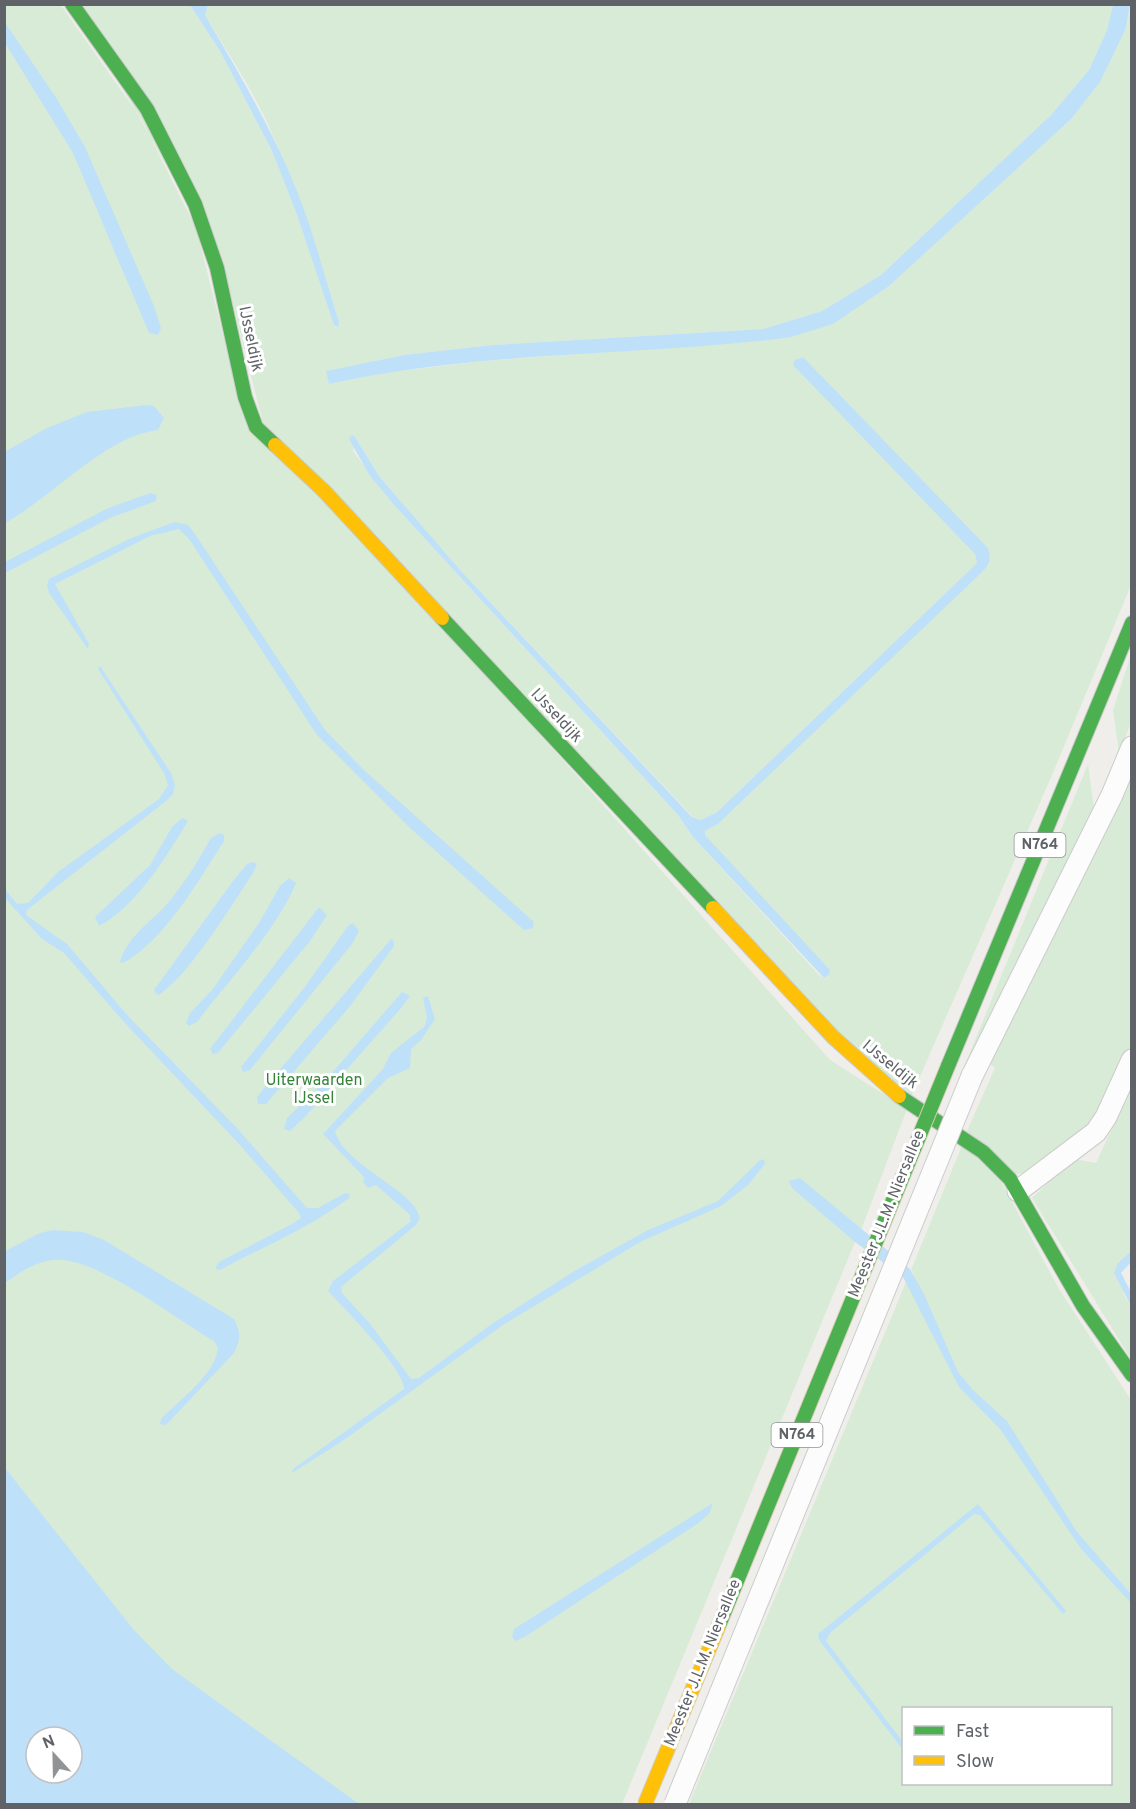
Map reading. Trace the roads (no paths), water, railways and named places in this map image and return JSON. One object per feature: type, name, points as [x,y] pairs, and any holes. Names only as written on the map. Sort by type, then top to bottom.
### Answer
[{"type":"street","name":"IJsseldijk","points":[[72,4],[147,109],[195,204],[217,268],[245,397],[256,427],[324,491],[833,1037],[896,1094],[983,1152],[1018,1191],[1032,1221],[1077,1296],[1131,1375]]},
{"type":"street","name":"Meester J.L.M. Niersallee","points":[[645,1804],[1131,623]]},
{"type":"street","name":"Meester J.L.M. Niersallee","points":[[675,1804],[972,1076],[1112,795],[1131,747]]},
{"type":"street","points":[[1018,1191],[1095,1132],[1106,1117],[1131,1060]]},
{"type":"water","points":[[190,5],[208,5],[205,15],[277,146],[303,207],[339,322],[338,328],[334,325],[297,215],[272,151],[220,51]]},
{"type":"water","points":[[1113,5],[1130,5],[1126,28],[1100,82],[1071,119],[889,286],[833,324],[791,337],[769,340],[493,360],[383,374],[329,384],[326,371],[404,355],[492,345],[763,329],[822,311],[881,275],[1051,115],[1089,70],[1107,30]]},
{"type":"water","points":[[4,21],[57,99],[85,147],[154,306],[161,328],[158,335],[149,333],[73,153],[5,43]]},
{"type":"water","points":[[803,357],[988,548],[990,556],[988,565],[980,574],[718,824],[705,831],[705,835],[830,970],[829,975],[824,978],[693,837],[678,815],[395,506],[370,476],[349,439],[352,435],[355,437],[379,476],[461,571],[692,817],[701,820],[717,812],[977,563],[975,554],[793,365],[795,360]]},
{"type":"water","points":[[154,406],[164,418],[158,430],[118,443],[5,523],[6,451],[45,429],[87,412]]},
{"type":"water","points":[[150,493],[157,495],[156,501],[110,518],[5,573],[5,562],[106,509]]},
{"type":"water","points":[[174,522],[188,525],[195,534],[325,730],[364,770],[534,922],[533,928],[524,930],[410,828],[317,735],[189,539],[179,529],[150,536],[55,584],[89,644],[88,649],[49,593],[47,585],[49,579],[129,539]]},
{"type":"water","points":[[100,666],[171,773],[175,785],[173,794],[27,910],[26,915],[67,944],[128,1016],[236,1127],[307,1208],[318,1208],[345,1193],[350,1194],[349,1198],[319,1218],[220,1270],[215,1269],[219,1262],[292,1224],[301,1218],[299,1213],[240,1145],[123,1021],[64,953],[42,939],[5,898],[5,889],[17,904],[28,903],[58,872],[159,799],[168,785],[164,773],[98,669]]},
{"type":"water","points":[[182,818],[188,821],[150,880],[126,906],[99,926],[95,917],[150,865],[172,827]]},
{"type":"water","points":[[220,833],[224,835],[224,841],[180,908],[153,940],[123,963],[120,962],[133,938],[167,904],[211,838]]},
{"type":"water","points":[[253,862],[257,864],[252,875],[209,939],[172,984],[159,995],[156,994],[154,990],[233,881],[247,864]]},
{"type":"water","points":[[289,878],[296,883],[277,919],[197,1022],[189,1026],[186,1023],[190,1013],[212,990],[259,923],[280,886]]},
{"type":"water","points":[[319,907],[327,915],[310,941],[218,1053],[213,1054],[210,1049]]},
{"type":"water","points":[[353,923],[359,931],[352,944],[250,1070],[243,1072],[241,1067],[304,988],[348,926]]},
{"type":"water","points":[[393,939],[394,946],[351,1005],[266,1104],[258,1104],[257,1097],[265,1087]]},
{"type":"water","points":[[402,992],[410,996],[402,1007],[304,1118],[290,1131],[284,1129],[287,1118],[325,1081]]},
{"type":"water","points":[[428,996],[435,1019],[421,1040],[411,1049],[410,1068],[388,1078],[335,1131],[341,1144],[351,1155],[405,1197],[415,1207],[420,1218],[416,1225],[341,1287],[342,1293],[371,1325],[411,1379],[419,1378],[493,1323],[576,1270],[648,1230],[718,1201],[759,1161],[764,1159],[765,1164],[748,1185],[721,1206],[640,1242],[503,1325],[341,1442],[292,1473],[293,1469],[404,1389],[402,1380],[385,1354],[328,1291],[333,1281],[410,1222],[410,1215],[376,1185],[368,1188],[363,1182],[364,1177],[323,1134],[383,1069],[391,1053],[425,1026],[427,1018],[423,998]]},
{"type":"water","points":[[800,1178],[910,1269],[924,1294],[958,1372],[973,1390],[1007,1421],[1077,1532],[1131,1594],[1131,1603],[1082,1550],[1000,1429],[959,1387],[903,1277],[855,1242],[792,1188],[789,1181]]},
{"type":"water","points":[[53,1230],[83,1232],[104,1240],[234,1319],[239,1336],[234,1353],[166,1425],[160,1424],[161,1419],[210,1368],[218,1348],[214,1341],[112,1278],[71,1261],[54,1260],[34,1265],[5,1283],[5,1251],[40,1233]]},
{"type":"water","points":[[1131,1251],[1131,1262],[1121,1273],[1131,1292],[1131,1306],[1114,1273],[1118,1263]]},
{"type":"water","points":[[5,1468],[134,1630],[172,1669],[359,1804],[5,1804]]},
{"type":"water","points":[[713,1503],[709,1514],[697,1524],[526,1636],[516,1641],[512,1637],[514,1629]]},
{"type":"water","points":[[978,1504],[1066,1611],[1063,1614],[980,1515],[974,1514],[830,1633],[826,1641],[902,1741],[902,1749],[819,1640],[818,1634]]},
{"type":"park label","name":"Uiterwaarden IJssel","points":[[314,1090]]}]
